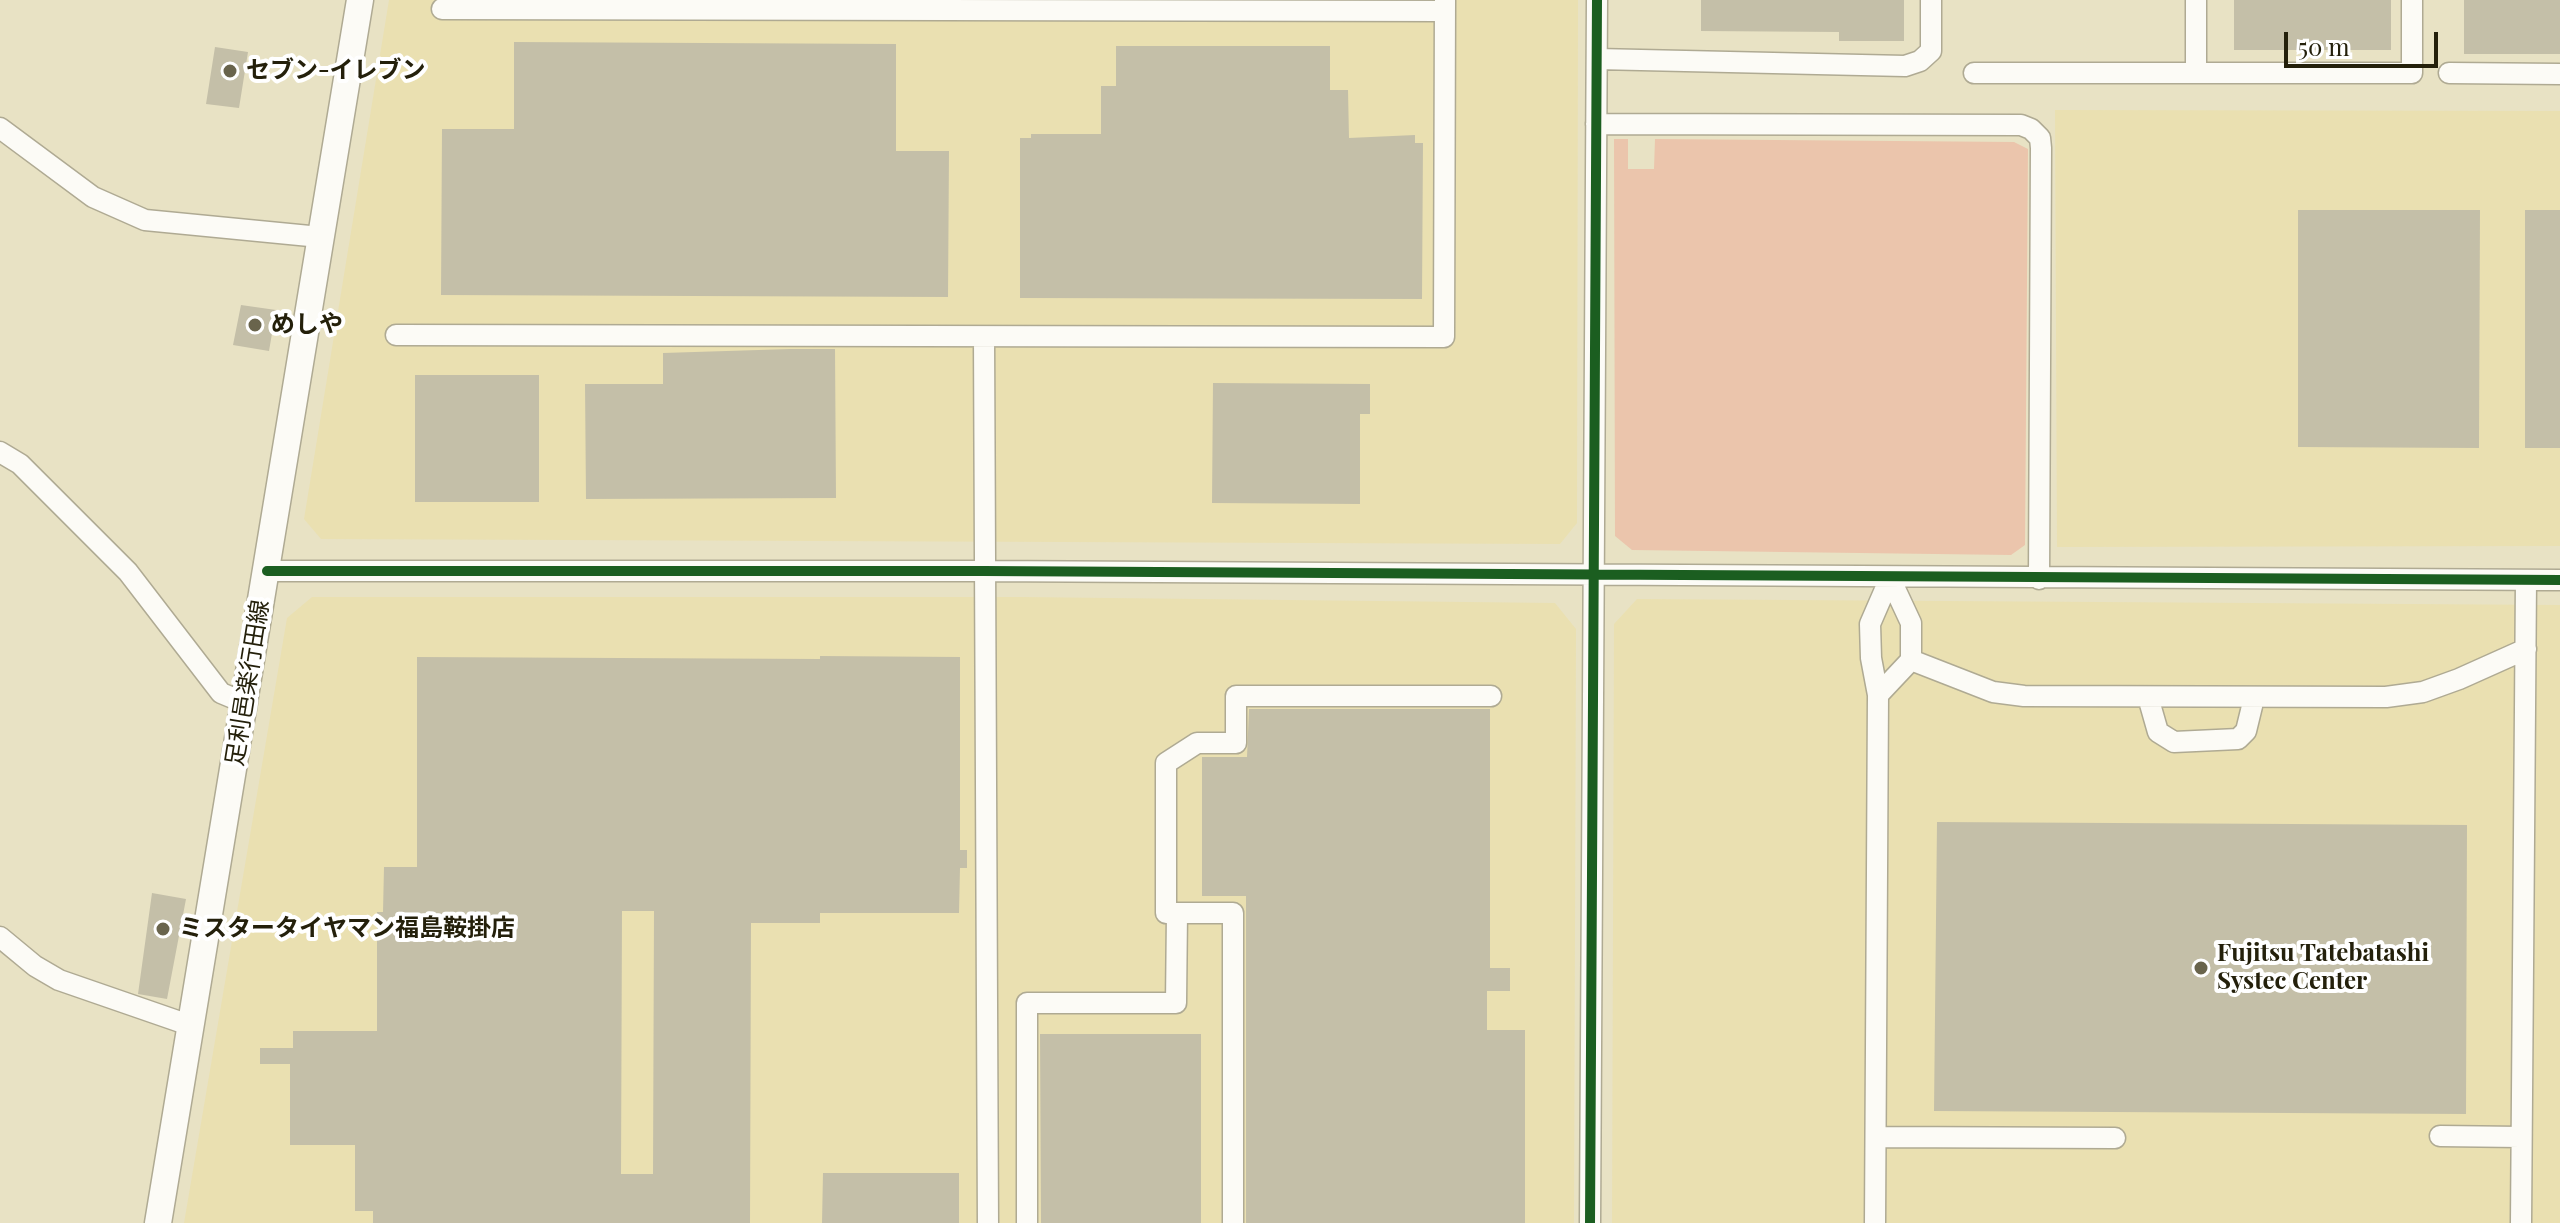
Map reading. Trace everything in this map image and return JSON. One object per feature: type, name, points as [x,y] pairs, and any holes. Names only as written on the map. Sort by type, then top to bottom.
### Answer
[{"type":"main road","name":"足利邑楽行田線","points":[[158,1223],[360,0]]},
{"type":"street","points":[[1590,1223],[1597,0]]},
{"type":"street","points":[[1597,59],[1905,66],[1920,61],[1931,51],[1931,0]]},
{"type":"street","points":[[2196,0],[2196,73]]},
{"type":"street","points":[[1974,73],[2412,73],[2412,0]]},
{"type":"street","points":[[396,335],[1444,337],[1445,5],[442,9]]},
{"type":"street","points":[[2449,73],[2560,74]]},
{"type":"street","points":[[1596,124],[2005,125],[2031,129],[2040,138],[2039,579]]},
{"type":"street","points":[[0,128],[93,197],[145,220],[320,237]]},
{"type":"street","points":[[984,337],[988,1223]]},
{"type":"street","points":[[0,452],[20,464],[128,572],[221,693],[245,703]]},
{"type":"street","points":[[267,571],[983,571],[2560,580]]},
{"type":"street","points":[[1878,695],[1911,660],[1911,623],[1890,578]]},
{"type":"street","points":[[1875,1223],[1878,695],[1871,658],[1870,624],[1890,578]]},
{"type":"street","points":[[2521,1223],[2526,580]]},
{"type":"street","points":[[1911,660],[1993,692],[2024,696],[2386,697],[2423,692],[2526,649]]},
{"type":"street","points":[[1233,1223],[1233,913],[1166,913],[1166,763],[1197,743],[1236,743],[1236,696],[1491,696]]},
{"type":"street","points":[[2148,697],[2158,732],[2174,742],[2238,739],[2246,731],[2254,698]]},
{"type":"street","points":[[1027,1223],[1027,1003],[1176,1003],[1177,913]]},
{"type":"street","points":[[0,937],[35,966],[59,980],[192,1026]]},
{"type":"street","points":[[2440,1136],[2520,1137]]},
{"type":"street","points":[[1876,1137],[2115,1138]]},
{"type":"shaded area","points":[[389,0],[1578,0],[1577,523],[1560,544],[321,539],[304,519]]},
{"type":"shaded area","points":[[2055,110],[2560,111],[2560,546],[2057,547]]},
{"type":"shaded area","points":[[1614,139],[1628,139],[1628,169],[1654,169],[1655,139],[2014,142],[2028,149],[2025,545],[2011,555],[1632,550],[1615,536]]},
{"type":"shaded area","points":[[312,597],[1021,597],[1555,603],[1576,629],[1574,1223],[184,1223],[287,618]]},
{"type":"shaded area","points":[[1637,599],[2560,605],[2560,1223],[1612,1223],[1614,624]]},
{"type":"building","points":[[1701,0],[1904,0],[1904,41],[1839,41],[1839,32],[1701,31]]},
{"type":"building","points":[[2234,0],[2391,0],[2391,50],[2234,50]]},
{"type":"building","points":[[2464,0],[2560,0],[2560,54],[2464,54]]},
{"type":"building","points":[[514,42],[896,44],[896,151],[949,151],[948,297],[441,295],[442,129],[514,129]]},
{"type":"building","points":[[1116,46],[1330,46],[1330,90],[1348,90],[1349,138],[1415,135],[1415,143],[1423,143],[1422,299],[1020,298],[1020,138],[1031,138],[1031,134],[1101,134],[1101,86],[1116,86]]},
{"type":"building","points":[[215,47],[248,52],[239,108],[206,104]]},
{"type":"building","points":[[2298,210],[2480,210],[2479,448],[2298,447]]},
{"type":"building","points":[[2525,210],[2560,210],[2560,448],[2525,448]]},
{"type":"building","points":[[241,305],[276,310],[269,351],[233,345]]},
{"type":"building","points":[[835,349],[836,498],[586,499],[585,384],[663,384],[663,353]]},
{"type":"building","points":[[415,375],[539,375],[539,502],[415,502]]},
{"type":"building","points":[[1213,383],[1370,384],[1370,414],[1360,414],[1360,504],[1212,503]]},
{"type":"building","points":[[820,656],[960,657],[960,850],[967,850],[967,868],[960,868],[959,913],[820,913],[820,923],[751,923],[750,1223],[373,1223],[373,1211],[355,1211],[355,1145],[290,1145],[290,1064],[260,1064],[260,1048],[293,1048],[293,1031],[377,1031],[377,912],[383,912],[384,867],[417,867],[417,657],[820,659]],"holes":[[[622,911],[654,911],[653,1174],[621,1174]]]},
{"type":"building","points":[[1249,709],[1490,709],[1490,968],[1510,968],[1510,991],[1487,991],[1487,1030],[1525,1030],[1525,1223],[1246,1223],[1246,896],[1202,896],[1202,757],[1247,757]]},
{"type":"building","name":"Fujitsu Tatebatashi Systec Center","points":[[1937,822],[2467,825],[2466,1114],[1934,1111]]},
{"type":"building","points":[[152,893],[186,899],[167,999],[138,994]]},
{"type":"building","points":[[1040,1034],[1201,1034],[1201,1223],[1041,1223]]},
{"type":"building","points":[[823,1173],[959,1173],[959,1223],[822,1223]]},
{"type":"cycle path","points":[[1590,1223],[1597,0]]},
{"type":"cycle path","points":[[267,571],[983,571],[2560,580]]},
{"type":"place","name":"セブン-イレブン","points":[[230,71]]},
{"type":"place","name":"めしや","points":[[255,325]]},
{"type":"place","name":"ミスタータイヤマン福島鞍掛店","points":[[163,929]]},
{"type":"place","name":"Fujitsu Tatebatashi Systec Center","points":[[2201,968]]}]
